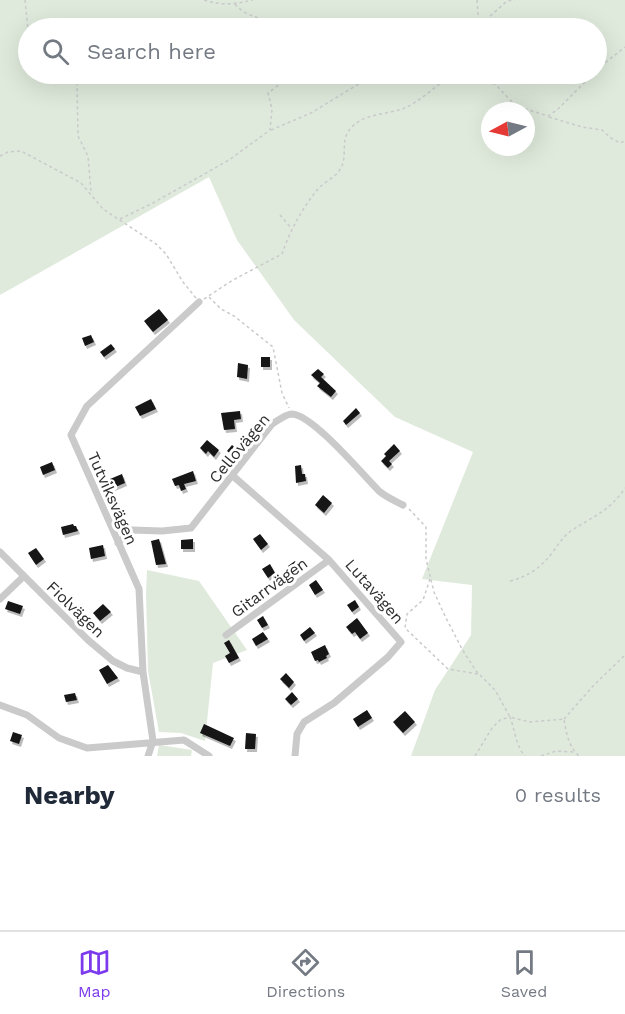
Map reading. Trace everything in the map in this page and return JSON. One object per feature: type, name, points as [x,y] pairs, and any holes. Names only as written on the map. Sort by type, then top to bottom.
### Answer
[{"type":"street","name":"Tutviksvägen","points":[[148,756],[153,741],[143,672],[139,589],[71,435],[87,406],[200,302]]},
{"type":"street","name":"Cellovägen","points":[[118,543],[132,530],[162,531],[191,528],[272,424],[287,415],[294,414],[302,417],[325,436],[381,492],[403,505]]},
{"type":"street","name":"Lutavägen","points":[[233,476],[329,560],[401,642],[388,657],[334,703],[304,722],[297,734],[295,756]]},
{"type":"street","name":"Fiolvägen","points":[[0,552],[113,661],[143,672]]},
{"type":"street","name":"Gitarrvägen","points":[[226,636],[329,560]]},
{"type":"street","points":[[0,599],[24,577]]},
{"type":"street","points":[[0,705],[27,715],[59,738],[87,748],[184,740],[209,756]]},
{"type":"path","points":[[25,0],[27,18]]},
{"type":"path","points":[[204,0],[219,5],[253,0]]},
{"type":"path","points":[[477,0],[478,18]]},
{"type":"path","points":[[489,18],[507,1],[515,0]]},
{"type":"path","points":[[235,4],[240,10],[255,18]]},
{"type":"path","points":[[607,62],[625,47]]},
{"type":"path","points":[[77,84],[78,136],[88,156],[91,192]]},
{"type":"path","points":[[270,130],[272,110],[268,93],[280,84]]},
{"type":"path","points":[[119,220],[229,160],[270,130],[310,113],[358,84]]},
{"type":"path","points":[[0,156],[8,152],[21,151],[81,183],[91,192],[103,209],[156,244],[200,302],[233,280],[282,254],[292,230],[320,187],[339,172],[344,159],[344,140],[356,123],[363,119],[405,109],[439,84]]},
{"type":"path","points":[[495,84],[516,106],[582,127],[602,130],[610,138],[620,143],[625,141]]},
{"type":"path","points":[[548,116],[583,84]]},
{"type":"path","points":[[280,215],[292,230]]},
{"type":"path","points":[[209,296],[221,309],[234,316],[273,347],[282,393],[294,414]]},
{"type":"path","points":[[510,581],[536,571],[560,541],[571,531],[610,508],[625,488]]},
{"type":"path","points":[[403,505],[413,512],[426,527],[426,559],[434,592],[462,649],[479,674],[495,690],[510,717],[517,742],[525,756]]},
{"type":"path","points":[[431,577],[423,600],[406,614],[405,628],[448,669],[479,674]]},
{"type":"path","points":[[475,756],[492,728],[500,720],[510,717],[530,722],[564,719],[625,655]]},
{"type":"path","points":[[564,719],[566,734],[574,752],[579,756]]},
{"type":"path","points":[[541,756],[556,752],[574,752]]},
{"type":"green space","points":[[0,0],[625,0],[625,756],[411,756],[435,690],[471,635],[472,585],[422,579],[473,452],[395,417],[294,320],[237,240],[209,177],[0,295]]},
{"type":"green space","points":[[147,570],[199,581],[247,650],[213,663],[205,741],[181,733],[159,732],[148,671]]},
{"type":"green space","points":[[159,745],[192,750],[191,756],[157,756]]},
{"type":"building","points":[[159,309],[168,320],[153,332],[144,321]]},
{"type":"building","points":[[91,335],[94,342],[85,346],[82,338]]},
{"type":"building","points":[[111,344],[115,349],[104,357],[100,352]]},
{"type":"building","points":[[261,357],[270,357],[270,367],[261,367]]},
{"type":"building","points":[[238,363],[248,365],[247,379],[237,377]]},
{"type":"building","points":[[318,369],[324,374],[321,377],[336,391],[331,397],[317,386],[320,383],[311,375]]},
{"type":"building","points":[[151,399],[156,409],[140,416],[135,407]]},
{"type":"building","points":[[356,408],[360,413],[346,425],[343,421]]},
{"type":"building","points":[[240,411],[241,419],[234,420],[235,429],[224,430],[221,413]]},
{"type":"building","points":[[207,440],[219,450],[214,457],[208,451],[206,454],[200,448]]},
{"type":"building","points":[[394,444],[400,451],[389,461],[392,464],[388,468],[381,461],[386,456],[384,454]]},
{"type":"building","points":[[232,445],[240,451],[235,457],[227,451]]},
{"type":"building","points":[[52,462],[55,470],[43,475],[40,467]]},
{"type":"building","points":[[301,465],[306,481],[296,483],[295,466]]},
{"type":"building","points":[[193,471],[196,481],[184,484],[186,489],[181,491],[179,485],[175,486],[172,479]]},
{"type":"building","points":[[122,474],[125,483],[113,488],[110,479]]},
{"type":"building","points":[[323,495],[332,503],[324,513],[315,505]]},
{"type":"building","points":[[73,524],[78,531],[63,535],[61,527]]},
{"type":"building","points":[[260,534],[268,544],[261,550],[253,539]]},
{"type":"building","points":[[159,539],[166,564],[156,565],[151,541]]},
{"type":"building","points":[[193,539],[193,549],[181,549],[181,540]]},
{"type":"building","points":[[103,545],[105,556],[91,559],[89,548]]},
{"type":"building","points":[[36,548],[44,559],[36,565],[28,553]]},
{"type":"building","points":[[295,561],[300,568],[293,573],[288,566]]},
{"type":"building","points":[[270,564],[275,573],[268,578],[262,569]]},
{"type":"building","points":[[316,580],[323,590],[315,595],[309,585]]},
{"type":"building","points":[[355,600],[359,607],[352,612],[347,605]]},
{"type":"building","points":[[8,601],[23,606],[20,614],[5,609]]},
{"type":"building","points":[[103,604],[111,612],[100,621],[93,613]]},
{"type":"building","points":[[263,616],[268,625],[262,628],[257,620]]},
{"type":"building","points":[[357,618],[368,633],[360,639],[355,632],[352,634],[346,627]]},
{"type":"building","points":[[310,627],[315,633],[304,641],[300,635]]},
{"type":"building","points":[[263,632],[268,639],[256,646],[252,639]]},
{"type":"building","points":[[229,640],[239,658],[229,663],[225,656],[230,653],[224,643]]},
{"type":"building","points":[[325,645],[329,654],[327,658],[319,662],[315,661],[311,652]]},
{"type":"building","points":[[108,665],[118,678],[107,684],[99,670]]},
{"type":"building","points":[[286,673],[294,682],[289,688],[280,679]]},
{"type":"building","points":[[292,692],[298,699],[291,705],[285,699]]},
{"type":"building","points":[[75,693],[77,700],[66,702],[64,695]]},
{"type":"building","points":[[367,710],[372,718],[358,727],[353,719]]},
{"type":"building","points":[[405,711],[415,722],[403,733],[393,722]]},
{"type":"building","points":[[204,724],[234,738],[230,746],[200,733]]},
{"type":"building","points":[[13,732],[22,735],[19,744],[10,741]]},
{"type":"building","points":[[246,733],[256,734],[255,749],[245,749]]}]
